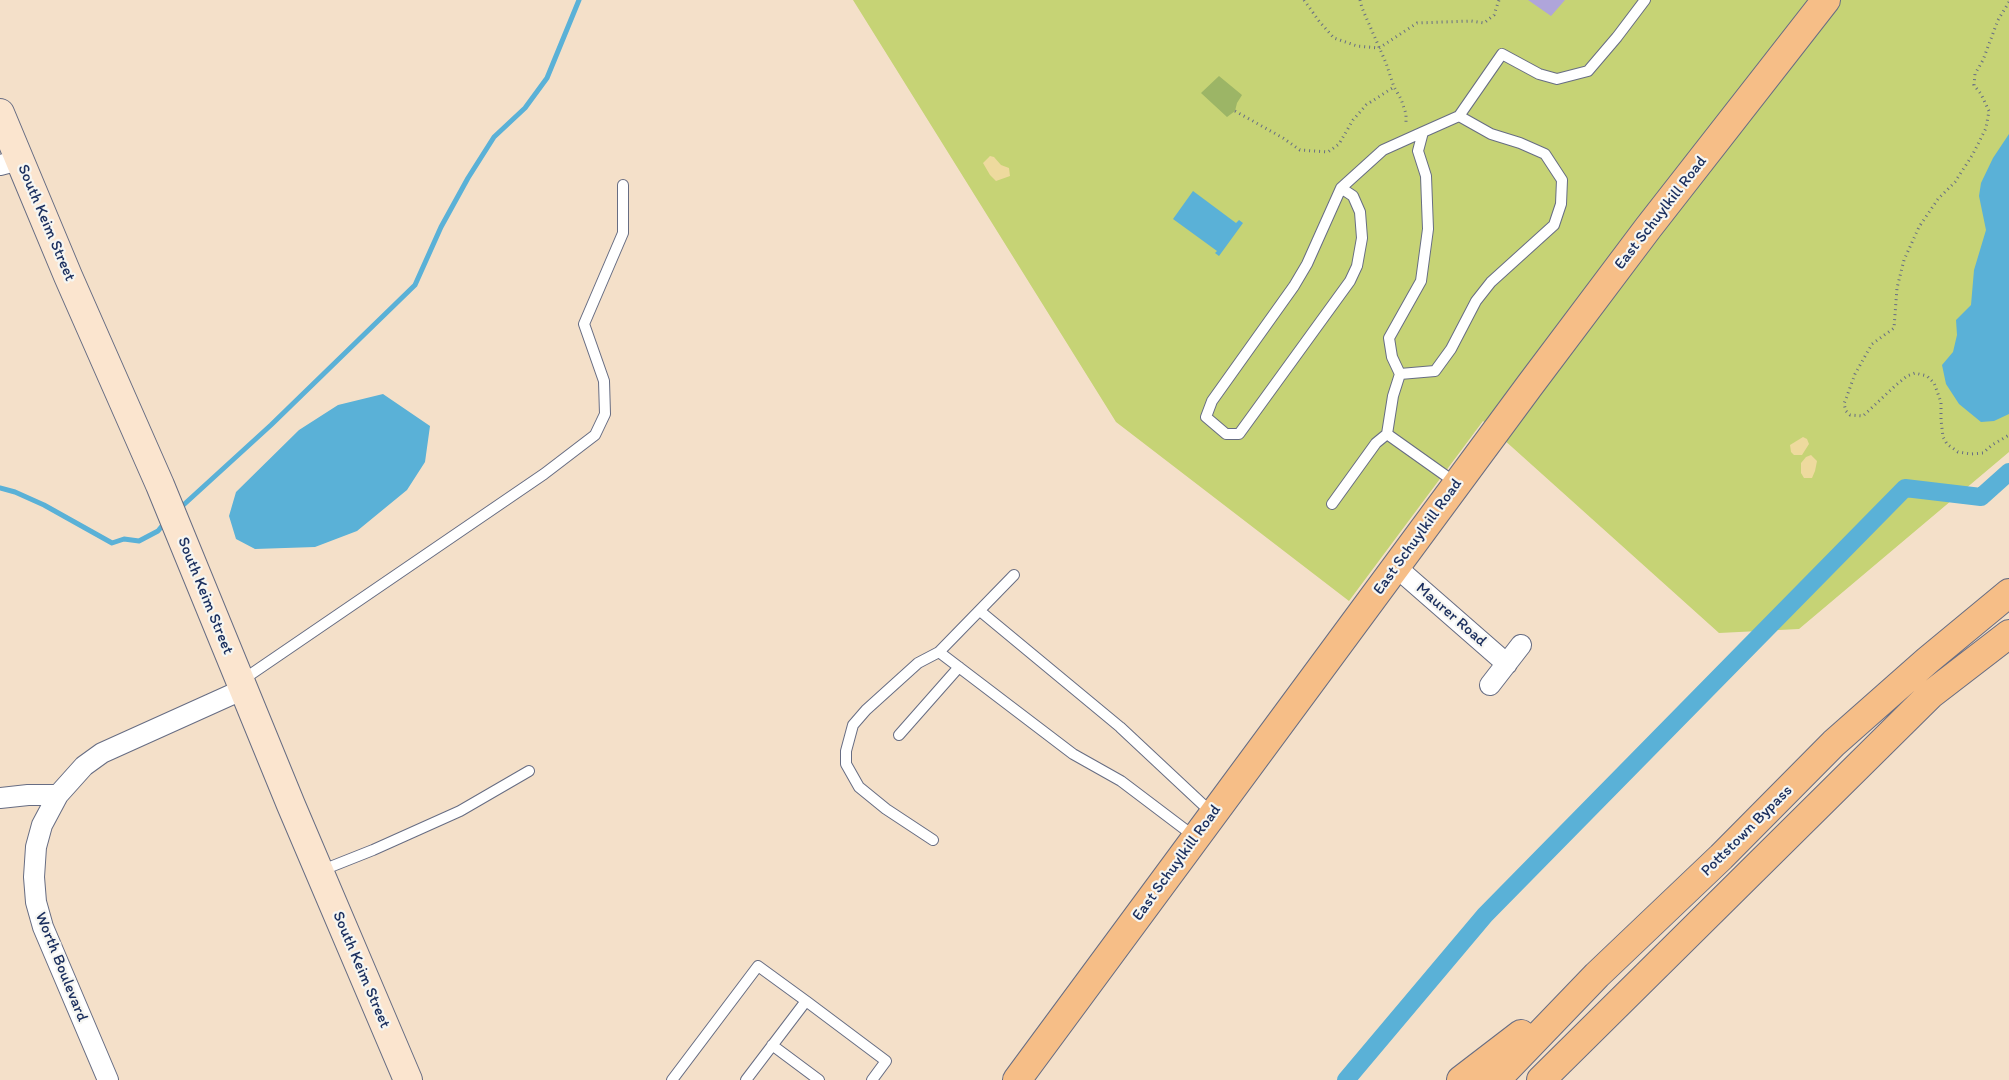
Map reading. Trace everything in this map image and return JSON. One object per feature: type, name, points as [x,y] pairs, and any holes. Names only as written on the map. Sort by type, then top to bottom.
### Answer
[{"type":"main road","name":"East Schuylkill Road","points":[[1017,1080],[1648,228],[1826,0]]},
{"type":"main road","name":"Pottstown Bypass","points":[[1496,1080],[1597,975],[1721,857],[1834,743],[1928,660],[2009,593]]},
{"type":"main road","name":"Pottstown Bypass","points":[[1541,1080],[1930,695],[2009,634]]},
{"type":"main road","points":[[1559,1080],[1732,891]]},
{"type":"main road","points":[[1461,1080],[1597,975]]},
{"type":"street","name":"South Keim Street","points":[[0,113],[10,162],[68,276],[160,485],[407,1080]]},
{"type":"street","name":"Maurer Road","points":[[1396,566],[1507,664]]},
{"type":"street","points":[[1490,686],[1521,645]]},
{"type":"street","name":"Worth Boulevard","points":[[108,1080],[43,927],[36,902],[34,877],[36,847],[42,825],[58,795],[84,766],[102,753],[242,685]]},
{"type":"street","points":[[0,798],[28,794],[58,795]]},
{"type":"lane","points":[[1341,188],[1352,196],[1360,212],[1362,238],[1357,266],[1350,281],[1239,434],[1226,434],[1206,417],[1212,401],[1294,286],[1307,264],[1341,188],[1383,150],[1460,116],[1502,54],[1539,74],[1557,79],[1588,71],[1645,0]]},
{"type":"lane","points":[[1400,374],[1435,371],[1451,349],[1476,301],[1491,282],[1554,224],[1561,204],[1562,180],[1546,154],[1491,134],[1460,116]]},
{"type":"lane","points":[[1332,504],[1376,443],[1387,434],[1393,396],[1400,374],[1392,357],[1388,338],[1421,281],[1428,230],[1426,176],[1418,151],[1423,132]]},
{"type":"lane","points":[[242,685],[544,474],[594,435],[606,414],[604,381],[584,324],[623,233],[623,185]]},
{"type":"lane","points":[[1387,434],[1457,484]]},
{"type":"lane","points":[[932,840],[886,809],[859,787],[846,764],[846,751],[853,725],[866,710],[918,663],[939,652],[1014,576]]},
{"type":"lane","points":[[980,611],[1120,728],[1213,814]]},
{"type":"lane","points":[[939,652],[1073,754],[1121,781],[1196,837]]},
{"type":"lane","points":[[899,735],[959,667]]},
{"type":"lane","points":[[319,871],[374,850],[460,811],[529,771]]},
{"type":"lane","points":[[672,1080],[758,966],[886,1061],[872,1080]]},
{"type":"lane","points":[[746,1080],[806,1001]]},
{"type":"lane","points":[[772,1046],[819,1080]]},
{"type":"path","points":[[1304,0],[1334,38],[1356,46],[1379,48],[1417,24],[1471,21],[1484,23],[1494,14],[1499,0]]},
{"type":"path","points":[[1360,0],[1406,114],[1407,121],[1401,142]]},
{"type":"path","points":[[2009,2],[1998,20],[1983,60],[1975,74],[1974,86],[1981,94],[1989,111],[1986,128],[1966,167],[1955,182],[1938,199],[1915,235],[1904,260],[1897,288],[1894,328],[1872,344],[1855,374],[1844,404],[1850,415],[1863,416],[1907,376],[1915,374],[1927,376],[1934,382],[1941,402],[1943,437],[1947,444],[1958,452],[1983,453],[2009,435]]},
{"type":"path","points":[[1235,111],[1283,138],[1300,150],[1328,152],[1339,144],[1353,120],[1366,105],[1394,87]]},
{"type":"green space","points":[[853,0],[2009,0],[2009,452],[1799,629],[1719,633],[1483,421],[1349,601],[1116,422]]},
{"type":"green space","points":[[1219,76],[1242,95],[1235,111],[1227,117],[1201,93]]},
{"type":"sand","points":[[990,156],[994,157],[1001,165],[1009,168],[1010,176],[996,181],[990,175],[983,163]]},
{"type":"sand","points":[[1803,437],[1807,439],[1809,444],[1802,455],[1794,455],[1791,452],[1790,445]]},
{"type":"sand","points":[[1811,455],[1817,461],[1815,471],[1812,478],[1804,478],[1801,473],[1801,463],[1806,457]]},
{"type":"water","points":[[2009,134],[2009,414],[1994,421],[1981,422],[1959,404],[1946,384],[1942,365],[1953,352],[1957,335],[1956,320],[1971,305],[1974,270],[1986,230],[1979,196],[1981,183],[1993,158]]},
{"type":"water","points":[[1193,191],[1236,223],[1239,220],[1243,223],[1219,256],[1215,253],[1217,251],[1173,219]]},
{"type":"water","points":[[383,394],[430,426],[425,462],[407,490],[357,531],[315,547],[255,549],[236,539],[229,516],[236,492],[299,430],[338,405]]},
{"type":"building","points":[[1528,0],[1565,0],[1551,16]]},
{"type":"waterway","points":[[179,509],[271,425],[415,285],[441,227],[468,178],[494,137],[525,108],[547,78],[579,0]]},
{"type":"waterway","points":[[1346,1080],[1485,915],[1905,488],[1981,497],[2009,472]]},
{"type":"waterway","points":[[0,488],[15,492],[44,505],[112,543],[124,539],[139,541],[158,531],[166,521]]}]
